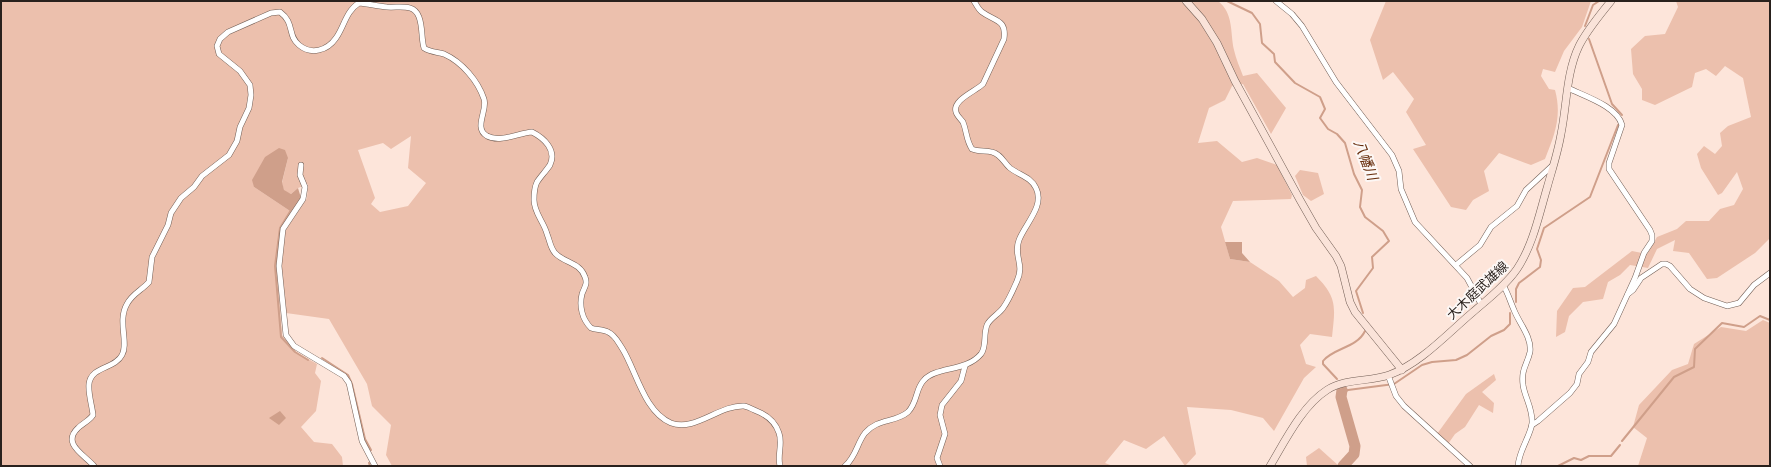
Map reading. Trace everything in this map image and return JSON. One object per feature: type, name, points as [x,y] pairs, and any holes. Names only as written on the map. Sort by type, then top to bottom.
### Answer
[{"type":"main road","points":[[1186,1],[1202,19],[1217,43],[1235,81],[1300,200],[1316,228],[1336,256],[1341,266],[1350,302],[1355,312],[1402,370]]},
{"type":"main road","name":"大木庭武雄線","points":[[1270,466],[1305,410],[1315,398],[1327,389],[1340,383],[1390,381],[1419,358],[1503,285],[1517,270],[1536,230],[1561,134],[1572,66],[1579,46],[1611,1]]},
{"type":"street","points":[[845,466],[856,451],[860,440],[866,432],[881,421],[906,413],[913,406],[924,379],[951,368],[965,366],[980,355],[984,349],[988,323],[1004,307],[1018,280],[1021,270],[1017,252],[1019,240],[1038,203],[1039,196],[1036,187],[1029,178],[1010,168],[999,155],[992,152],[972,149],[966,137],[963,122],[956,112],[955,107],[961,99],[977,90],[983,84],[1004,39],[1004,27],[999,21],[981,11],[974,1]]},
{"type":"street","points":[[1276,1],[1292,14],[1302,26],[1336,82],[1392,155],[1399,171],[1401,189],[1415,222],[1467,278],[1481,304]]},
{"type":"street","points":[[94,466],[76,450],[73,444],[73,436],[76,430],[93,415],[89,384],[91,377],[96,372],[117,361],[122,355],[124,347],[122,328],[123,313],[127,303],[133,296],[150,282],[152,257],[168,225],[171,213],[181,198],[194,187],[202,176],[229,155],[237,141],[240,127],[250,108],[250,85],[240,71],[220,54],[217,46],[220,39],[228,32],[271,13],[280,12],[287,17],[290,24],[292,38],[307,50],[316,52],[326,48],[336,39],[350,10],[359,3],[388,7],[403,6],[413,9],[419,16],[423,28],[424,48],[451,57],[459,63],[480,89],[485,101],[481,126],[482,132],[487,136],[503,138],[522,132],[532,132],[546,141],[552,156],[550,164],[537,183],[534,193],[534,205],[548,234],[550,246],[562,259],[575,264],[582,270],[586,278],[586,285],[582,294],[581,306],[583,317],[590,328],[608,332],[616,338],[630,360],[648,402],[658,414],[671,423],[681,424],[694,422],[726,409],[746,406],[766,416],[774,424],[779,433],[781,446],[780,466]]},
{"type":"street","points":[[1532,425],[1570,393],[1577,384],[1579,374],[1588,362],[1591,352],[1614,324],[1635,278],[1644,253],[1652,241],[1652,234],[1609,168],[1609,163],[1622,125],[1621,121],[1609,107],[1568,88]]},
{"type":"street","points":[[1456,265],[1480,245],[1491,227],[1517,206],[1526,190],[1553,165]]},
{"type":"street","points":[[302,166],[300,175],[305,187],[303,200],[283,229],[279,266],[286,334],[294,346],[344,376],[349,383],[362,441],[375,466]]},
{"type":"street","points":[[1627,295],[1633,290],[1641,278],[1662,264],[1666,264],[1670,266],[1690,288],[1704,298],[1728,306],[1739,303],[1754,285],[1770,273]]},
{"type":"street","points":[[1503,285],[1527,335],[1530,352],[1523,368],[1522,375],[1523,386],[1532,412],[1532,425],[1518,458],[1518,466]]},
{"type":"street","points":[[940,466],[937,458],[944,434],[940,415],[942,405],[961,381],[965,366]]},
{"type":"street","points":[[1390,381],[1404,406],[1470,466]]},
{"type":"shaded area","points":[[1,1],[1218,1],[1223,6],[1229,17],[1234,50],[1243,76],[1257,73],[1286,108],[1271,134],[1243,84],[1232,86],[1225,100],[1209,108],[1198,143],[1217,141],[1242,162],[1257,158],[1277,165],[1292,195],[1291,199],[1233,201],[1221,227],[1230,259],[1250,262],[1279,281],[1293,297],[1305,288],[1306,280],[1316,276],[1332,297],[1334,311],[1332,337],[1310,334],[1300,345],[1306,364],[1316,367],[1304,378],[1274,431],[1263,418],[1231,410],[1187,407],[1196,454],[1185,466],[1164,436],[1146,449],[1124,440],[1105,463],[1113,466],[392,466],[386,455],[391,425],[372,406],[367,384],[329,319],[286,313],[281,267],[285,231],[307,198],[308,184],[298,188],[291,194],[284,191],[282,183],[288,158],[254,187],[293,213],[282,227],[277,266],[282,335],[296,352],[317,364],[315,373],[321,381],[316,411],[301,427],[314,442],[332,444],[342,457],[343,466],[1,466]],"holes":[[[411,136],[408,168],[426,183],[408,206],[380,212],[371,204],[375,198],[358,150],[383,143],[391,149]]]},
{"type":"shaded area","points":[[1386,1],[1591,1],[1582,27],[1564,51],[1555,72],[1543,69],[1541,76],[1549,89],[1555,90],[1558,108],[1558,117],[1552,141],[1545,159],[1531,165],[1499,153],[1484,171],[1489,191],[1473,200],[1466,210],[1451,207],[1413,149],[1426,145],[1406,112],[1414,99],[1393,72],[1383,80],[1370,40]]},
{"type":"shaded area","points":[[1676,1],[1770,1],[1770,238],[1755,253],[1717,278],[1707,279],[1689,253],[1673,251],[1675,240],[1657,249],[1648,268],[1630,265],[1620,275],[1608,282],[1603,299],[1583,302],[1569,316],[1565,332],[1556,337],[1557,311],[1573,288],[1585,287],[1632,251],[1647,254],[1657,237],[1677,229],[1686,221],[1709,221],[1720,209],[1734,205],[1743,189],[1737,172],[1722,193],[1718,195],[1701,168],[1697,154],[1704,146],[1715,154],[1722,146],[1720,133],[1728,126],[1751,117],[1743,78],[1725,66],[1716,76],[1706,69],[1695,73],[1692,87],[1655,105],[1642,100],[1642,89],[1633,74],[1631,49],[1645,36],[1665,34],[1678,7]]},
{"type":"shaded area","points":[[279,148],[285,150],[288,158],[282,182],[284,190],[291,194],[298,188],[301,198],[293,213],[254,187],[252,180],[265,157]]},
{"type":"shaded area","points":[[1300,170],[1318,173],[1324,194],[1311,201],[1303,195],[1295,176]]},
{"type":"shaded area","points":[[1225,242],[1242,242],[1242,253],[1250,262],[1230,259]]},
{"type":"shaded area","points":[[1763,320],[1770,323],[1770,466],[1638,466],[1647,438],[1633,427],[1639,405],[1672,370],[1688,364],[1694,344],[1721,327],[1746,331]]},
{"type":"shaded area","points":[[1494,374],[1496,380],[1482,392],[1494,403],[1493,413],[1479,405],[1465,427],[1455,434],[1448,444],[1437,434],[1466,394]]},
{"type":"shaded area","points":[[280,411],[286,418],[279,425],[269,418]]},
{"type":"shaded area","points":[[1319,448],[1339,466],[1307,466],[1306,457]]},
{"type":"waterway","name":"八幡川","points":[[1227,1],[1252,13],[1260,24],[1262,43],[1274,54],[1275,62],[1295,83],[1320,97],[1325,109],[1320,118],[1328,129],[1337,134],[1345,143],[1354,174],[1362,190],[1360,207],[1365,217],[1383,231],[1389,241],[1372,257],[1373,268],[1356,291],[1363,313]]},
{"type":"waterway","points":[[1585,26],[1593,5],[1599,1]]},
{"type":"waterway","points":[[1589,39],[1612,104],[1622,115]]},
{"type":"waterway","points":[[1516,302],[1516,289],[1519,283],[1540,267],[1541,260],[1537,249],[1544,228],[1590,197],[1618,125]]},
{"type":"waterway","points":[[291,210],[280,228],[275,266],[281,337],[295,352],[308,360]]},
{"type":"waterway","points":[[1342,393],[1348,390],[1394,384],[1422,365],[1432,362],[1456,360],[1467,355],[1491,336],[1504,330],[1510,324],[1510,313]]},
{"type":"waterway","points":[[1622,441],[1674,377],[1694,367],[1695,349],[1722,323],[1744,327],[1760,316],[1770,320]]},
{"type":"waterway","name":"八幡川","points":[[1337,379],[1323,364],[1323,361],[1333,353],[1351,345],[1361,337],[1365,331]]},
{"type":"waterway","points":[[322,358],[348,375],[352,384],[365,439],[371,450]]},
{"type":"waterway","name":"八幡川","points":[[1342,390],[1341,397],[1355,446],[1354,454],[1343,466]]},
{"type":"waterway","points":[[1558,466],[1574,458],[1581,460],[1589,456],[1611,456],[1620,445]]}]
